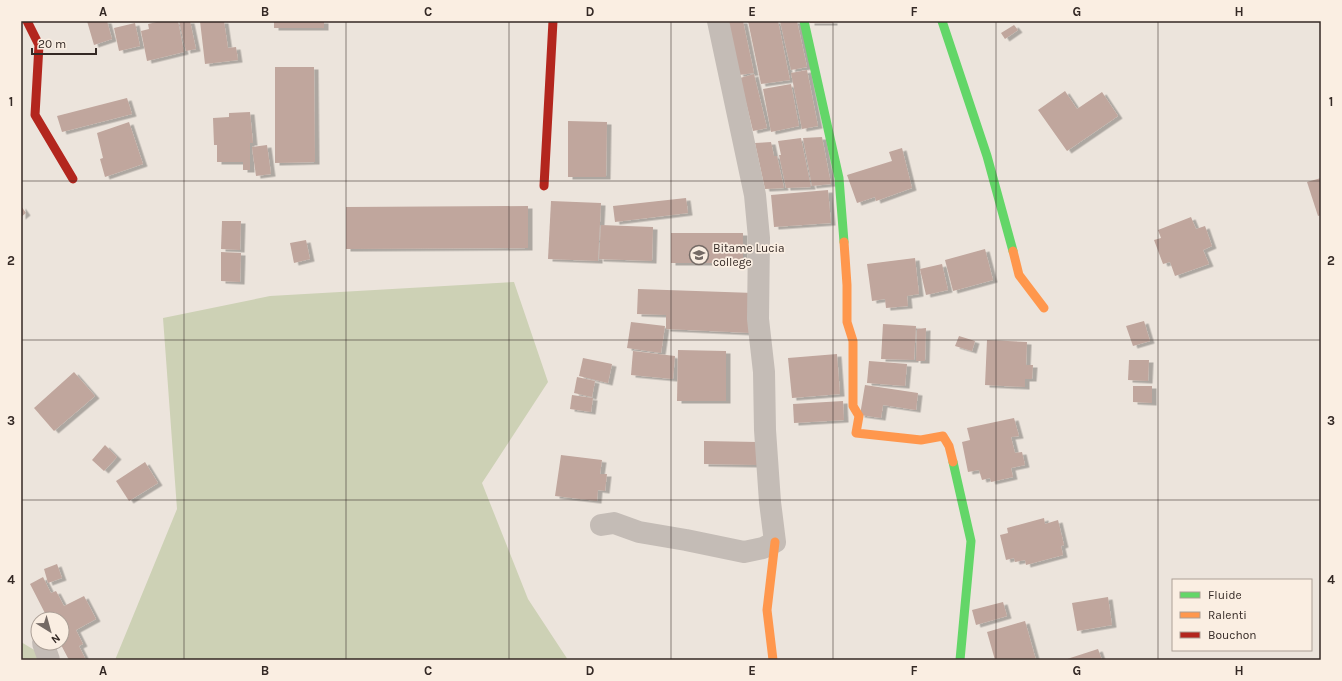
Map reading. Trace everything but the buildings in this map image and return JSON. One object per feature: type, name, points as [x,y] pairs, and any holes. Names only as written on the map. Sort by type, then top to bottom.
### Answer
[{"type":"street","points":[[27,21],[39,45],[35,115],[73,179]]},
{"type":"street","points":[[544,186],[553,21]]},
{"type":"street","points":[[718,21],[755,194],[759,238],[758,319],[764,372],[765,430],[770,502],[775,542],[767,610],[773,660]]},
{"type":"street","points":[[804,21],[838,178],[847,285],[847,322],[852,341],[853,406],[859,416],[856,433],[921,440],[943,436],[950,446],[971,542],[960,660]]},
{"type":"street","points":[[942,21],[987,156],[1019,275],[1044,308]]},
{"type":"street","points":[[601,525],[614,523],[639,532],[744,552],[763,548],[775,542]]},
{"type":"green space","points":[[514,282],[548,382],[482,483],[528,599],[568,660],[115,660],[177,509],[163,318],[270,296]]},
{"type":"green space","points":[[21,642],[30,647],[30,651],[36,651],[51,660],[21,660]]},
{"type":"traffic: fast","points":[[804,21],[839,178],[844,242]]},
{"type":"traffic: fast","points":[[942,21],[987,156],[1013,251]]},
{"type":"traffic: fast","points":[[953,462],[971,541],[960,660]]},
{"type":"traffic: slow","points":[[844,242],[847,285],[847,322],[853,341],[853,406],[859,416],[856,433],[921,440],[943,436],[949,446],[953,462]]},
{"type":"traffic: slow","points":[[1013,251],[1019,275],[1044,308]]},
{"type":"traffic: slow","points":[[773,660],[767,610],[775,542]]},
{"type":"traffic: jam","points":[[27,21],[39,45],[35,115],[73,179]]},
{"type":"traffic: jam","points":[[544,186],[553,21]]},
{"type":"place","name":"Bitame Lucia college","points":[[699,255]]}]
